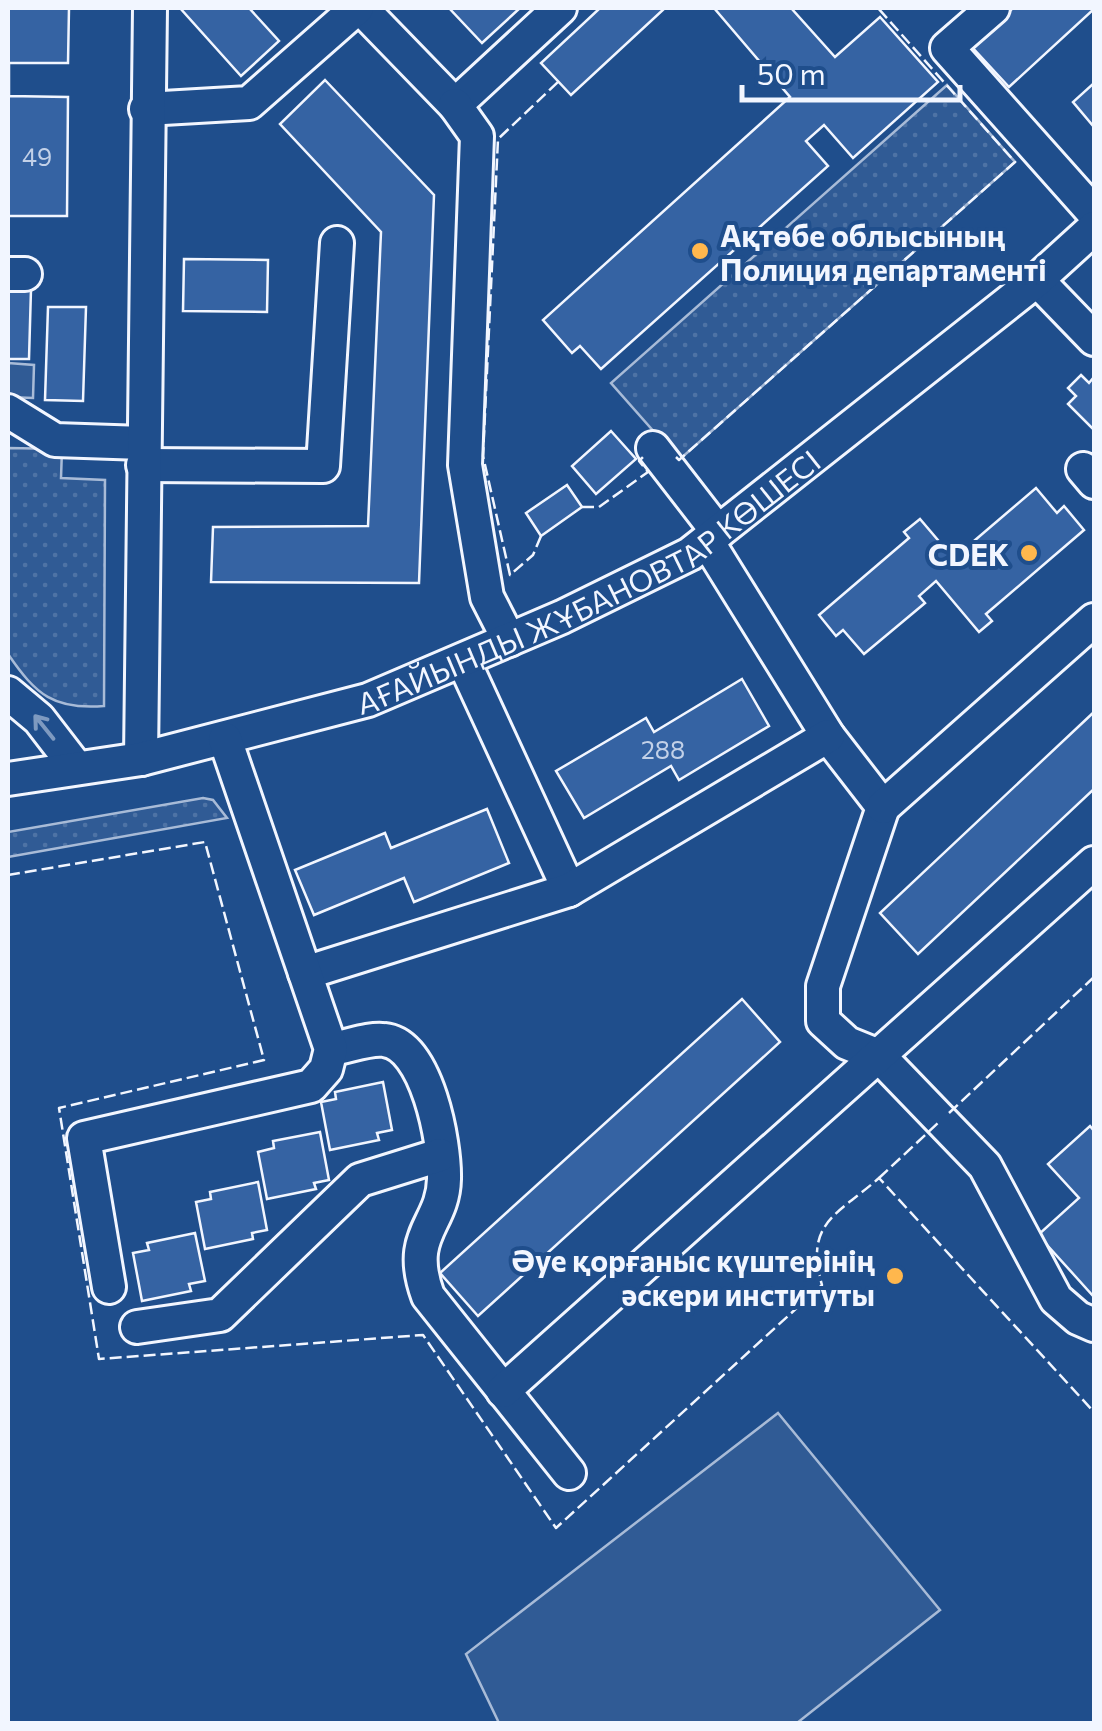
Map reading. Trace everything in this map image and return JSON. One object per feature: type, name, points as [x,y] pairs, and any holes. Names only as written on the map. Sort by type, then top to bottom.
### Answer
[{"type":"street","points":[[141,758],[150,8]]},
{"type":"street","points":[[146,109],[250,104],[359,8],[455,105],[476,136],[464,465],[486,596],[509,640]]},
{"type":"street","points":[[455,105],[560,8]]},
{"type":"street","points":[[992,8],[947,48],[1094,214]]},
{"type":"street","name":"АҒАЙЫНДЫ ЖҰБАНОВТАР КӨШЕСІ","points":[[8,778],[141,758],[368,700],[509,640],[690,554],[1037,280],[1094,228]]},
{"type":"street","points":[[8,411],[55,440],[143,454],[323,466],[337,243]]},
{"type":"street","points":[[1037,280],[1094,339]]},
{"type":"street","points":[[653,448],[712,536],[828,736],[883,807]]},
{"type":"street","points":[[1094,620],[883,807],[823,986],[823,1021],[847,1043],[879,1056],[985,1166],[1056,1299],[1094,1325]]},
{"type":"street","points":[[464,660],[569,890]]},
{"type":"street","points":[[8,693],[39,720],[76,767]]},
{"type":"street","points":[[305,973],[569,890],[828,736]]},
{"type":"street","points":[[109,1287],[84,1138],[311,1086],[326,1069],[331,1050],[226,739]]},
{"type":"street","points":[[503,1391],[1094,863]]},
{"type":"street","points":[[331,1050],[385,1040],[409,1051],[427,1080],[444,1180],[420,1250],[420,1276],[428,1296],[569,1473]]},
{"type":"street","points":[[137,1327],[220,1315],[360,1180],[440,1155]]},
{"type":"shaded area","points":[[947,85],[1015,162],[679,460],[611,383]]},
{"type":"shaded area","points":[[8,363],[34,365],[33,398],[8,397]]},
{"type":"shaded area","points":[[8,448],[62,449],[61,478],[105,480],[104,706],[72,705],[48,697],[37,690],[8,654]]},
{"type":"shaded area","points":[[203,798],[213,800],[227,818],[8,857],[8,832]]},
{"type":"shaded area","points":[[778,1413],[940,1610],[797,1723],[499,1723],[466,1654]]},
{"type":"building","points":[[8,8],[69,8],[68,63],[9,63],[9,96],[68,97],[67,216],[8,216]]},
{"type":"building","points":[[180,8],[249,8],[279,41],[241,76]]},
{"type":"building","points":[[449,8],[520,8],[482,43]]},
{"type":"building","points":[[600,8],[665,8],[571,95],[541,63]]},
{"type":"building","points":[[714,8],[791,8],[835,57],[880,17],[938,82],[853,158],[824,125],[806,141],[828,166],[601,369],[580,346],[572,353],[543,320],[790,97]]},
{"type":"building","points":[[1013,8],[1094,9],[1009,87],[971,46]]},
{"type":"building","points":[[325,80],[434,195],[419,583],[211,582],[213,527],[368,526],[381,232],[280,124]]},
{"type":"building","points":[[1094,83],[1094,127],[1073,102]]},
{"type":"building","points":[[184,259],[268,260],[267,312],[183,311]]},
{"type":"building","points":[[8,289],[31,289],[29,359],[8,359]]},
{"type":"building","points":[[48,307],[86,307],[83,401],[45,400]]},
{"type":"building","points":[[1081,375],[1089,383],[1094,377],[1094,430],[1068,404],[1076,396],[1068,388]]},
{"type":"building","points":[[611,431],[636,459],[596,494],[572,466]]},
{"type":"building","points":[[567,485],[582,507],[541,536],[526,513]]},
{"type":"building","points":[[1036,488],[1057,513],[1064,506],[1084,530],[986,614],[992,621],[979,632],[936,581],[919,596],[925,603],[864,654],[843,630],[836,636],[819,615],[909,538],[904,532],[920,519],[960,566],[980,549],[974,541]]},
{"type":"building","points":[[742,679],[769,726],[679,780],[671,766],[584,818],[556,771],[646,718],[654,732]]},
{"type":"building","points":[[1094,712],[1094,789],[918,954],[880,913]]},
{"type":"building","points":[[487,809],[509,863],[414,902],[404,878],[314,915],[295,870],[385,833],[391,848]]},
{"type":"building","points":[[742,999],[780,1042],[478,1316],[440,1273]]},
{"type":"building","points":[[383,1082],[392,1130],[377,1133],[379,1140],[330,1150],[321,1102],[336,1099],[335,1092]]},
{"type":"building","points":[[1090,1126],[1094,1131],[1094,1297],[1038,1235],[1079,1198],[1048,1164]]},
{"type":"building","points":[[320,1132],[329,1180],[314,1183],[316,1189],[267,1199],[258,1152],[274,1148],[273,1141]]},
{"type":"building","points":[[258,1182],[267,1230],[252,1233],[253,1239],[205,1249],[196,1202],[211,1199],[210,1192]]},
{"type":"building","points":[[195,1233],[205,1281],[189,1284],[191,1291],[142,1301],[133,1253],[149,1250],[147,1243]]},
{"type":"fence","points":[[676,457],[679,460],[1015,162],[878,8]]},
{"type":"fence","points":[[541,536],[533,555],[510,575],[483,456],[498,139],[558,82]]},
{"type":"fence","points":[[582,507],[599,507],[648,472],[639,461],[645,455]]},
{"type":"fence","points":[[8,875],[205,842],[264,1060],[59,1108],[99,1359],[423,1335],[556,1528],[822,1285],[817,1247],[821,1234],[838,1212],[879,1178],[1094,1412]]},
{"type":"fence","points":[[949,1113],[1094,977]]},
{"type":"fence","points":[[879,1178],[938,1123]]},
{"type":"place","name":"Ақтөбе облысының Полиция департаменті","points":[[700,251]]},
{"type":"place","name":"CDEK","points":[[1029,553]]},
{"type":"place","name":"Әуе қорғаныс күштерінің әскери институты","points":[[895,1276]]}]
